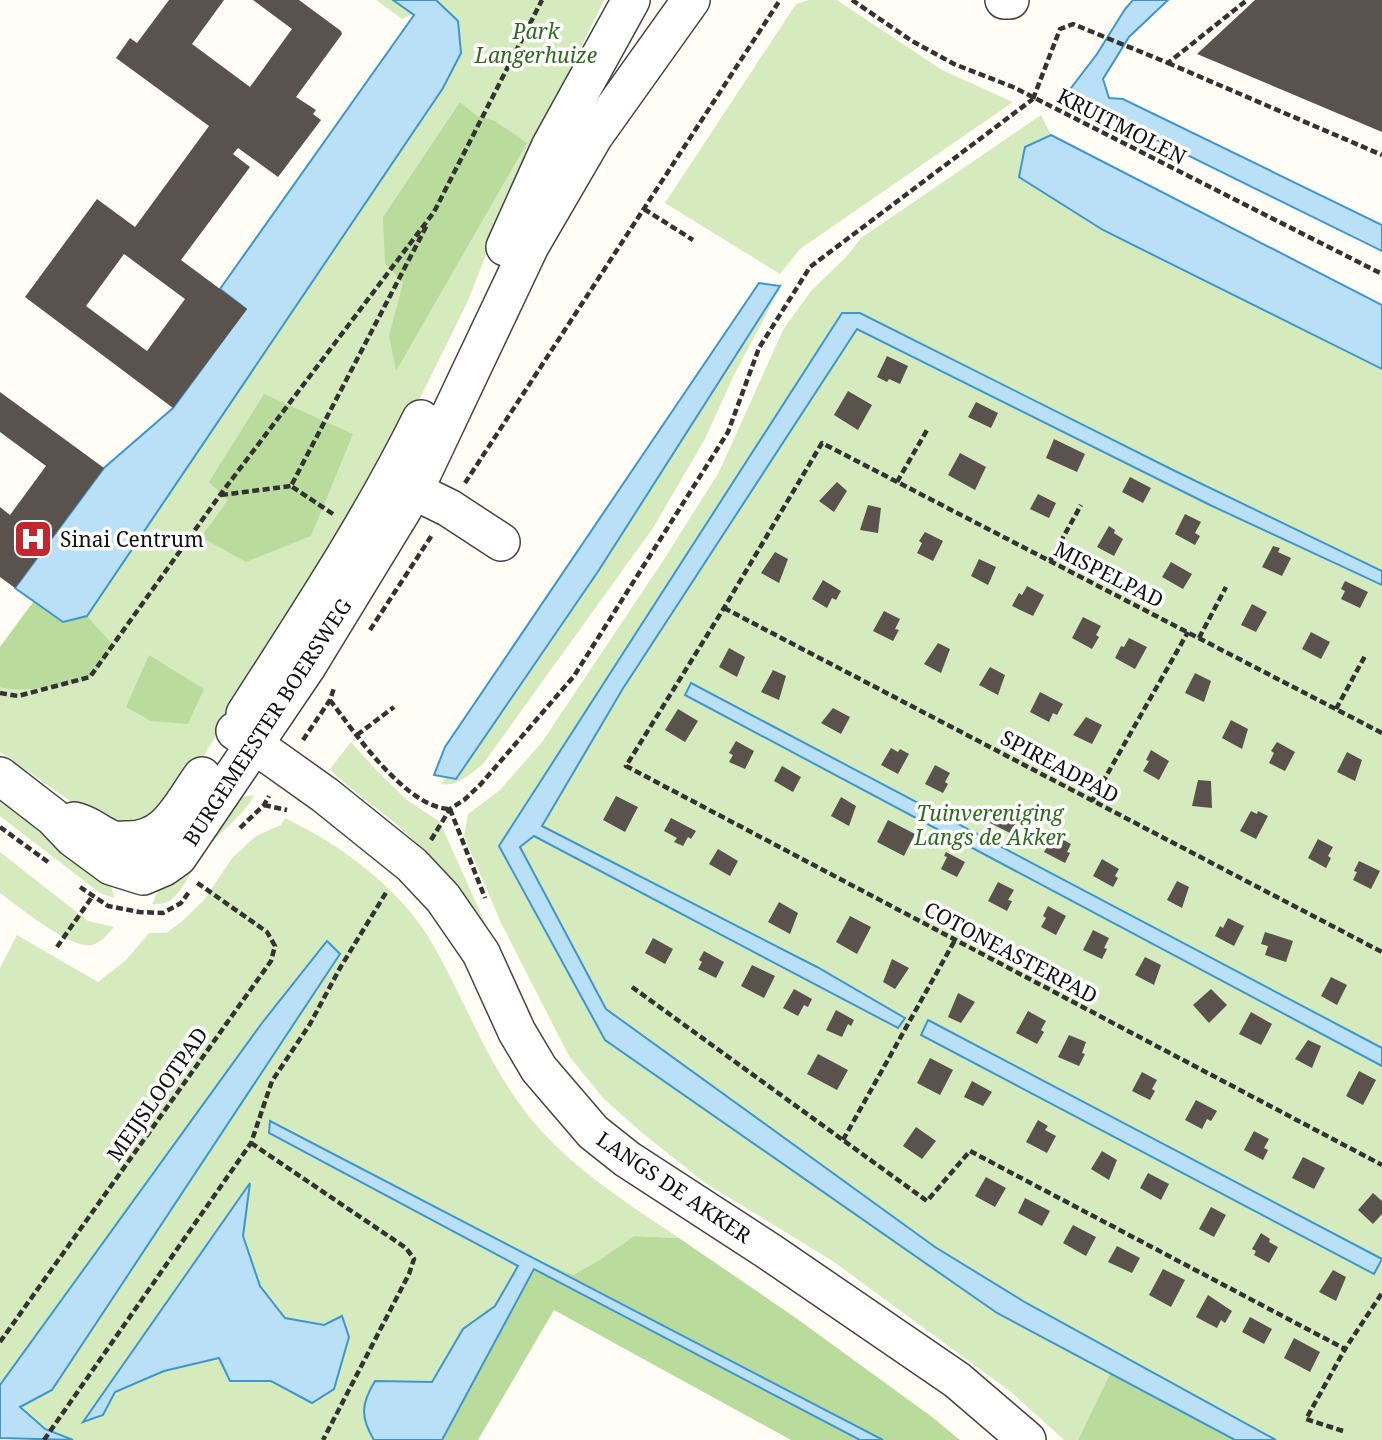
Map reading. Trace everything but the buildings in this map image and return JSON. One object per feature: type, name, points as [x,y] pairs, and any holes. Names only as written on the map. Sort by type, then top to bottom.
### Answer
[{"type":"street","name":"BURGEMEESTER BOERSWEG","points":[[403,485],[490,279],[550,147],[631,0]]},
{"type":"street","name":"BURGEMEESTER BOERSWEG","points":[[0,776],[53,817],[73,838],[111,866],[144,876],[178,857],[244,738],[306,668],[371,537],[403,485],[536,234],[594,136],[691,0]]},
{"type":"street","points":[[1004,0],[1010,0]]},
{"type":"street","points":[[403,485],[449,508],[501,542]]},
{"type":"street","name":"LANGS DE AKKER","points":[[244,738],[325,795],[390,847],[419,871],[443,898],[481,953],[516,1032],[539,1069],[593,1132],[627,1159],[770,1252],[957,1380],[1027,1440]]},
{"type":"path","points":[[291,486],[542,0]]},
{"type":"path","points":[[368,634],[780,0]]},
{"type":"path","name":"KRUITMOLEN","points":[[852,0],[912,41],[954,64],[1013,87],[1382,274]]},
{"type":"path","points":[[1168,63],[1247,0]]},
{"type":"path","points":[[429,842],[450,809],[480,785],[574,676],[728,432],[759,348],[810,267],[1033,99],[1060,29],[1073,24],[1086,29],[1382,155]]},
{"type":"path","points":[[644,209],[693,240]]},
{"type":"path","points":[[0,693],[18,695],[90,677],[220,495],[434,212]]},
{"type":"path","points":[[897,482],[927,430]]},
{"type":"path","name":"MISPELPAD","points":[[724,608],[822,443],[1382,733]]},
{"type":"path","points":[[220,495],[291,486],[413,566]]},
{"type":"path","points":[[1050,561],[1081,505]]},
{"type":"path","points":[[1199,638],[1226,587]]},
{"type":"path","name":"COTONEASTERPAD","points":[[724,608],[626,766],[1382,1166]]},
{"type":"path","name":"SPIREADPAD","points":[[724,608],[1382,952]]},
{"type":"path","points":[[1092,801],[1188,632]]},
{"type":"path","points":[[1336,709],[1365,656]]},
{"type":"path","points":[[338,680],[330,699],[356,736],[386,771],[432,806],[450,809]]},
{"type":"path","points":[[356,736],[394,707]]},
{"type":"path","points":[[450,809],[486,899]]},
{"type":"path","name":"MEIJSLOOTPAD","points":[[0,1342],[271,961],[275,946],[267,932],[196,882]]},
{"type":"path","points":[[44,1440],[251,1143],[272,1081],[310,1024],[387,891]]},
{"type":"path","points":[[57,947],[92,897]]},
{"type":"path","points":[[843,1140],[955,940]]},
{"type":"path","points":[[632,987],[927,1200],[970,1152],[1345,1349]]},
{"type":"path","points":[[251,1143],[406,1248],[414,1259],[409,1274],[323,1440]]},
{"type":"path","points":[[1343,1431],[1306,1419],[1345,1349],[1382,1293]]},
{"type":"green space","name":"Park Langerhuize","points":[[376,0],[604,0],[513,187],[467,303],[390,459],[174,803],[141,823],[108,823],[86,812],[0,752],[0,647],[34,601],[63,622],[87,615],[443,88],[461,53],[440,2],[402,19]]},
{"type":"green space","points":[[809,0],[837,0],[942,70],[1013,102],[800,249],[780,274],[665,203],[796,4]]},
{"type":"green space","points":[[460,102],[477,116],[495,121],[527,143],[396,371],[389,336],[403,283],[385,263],[383,217]]},
{"type":"green space","name":"Tuinvereniging Langs de Akker","points":[[1041,115],[1051,135],[1025,147],[1103,230],[1382,369],[1382,1440],[1204,1440],[1107,1382],[1078,1440],[1064,1440],[1011,1392],[834,1262],[704,1182],[603,1098],[569,1056],[501,923],[464,836],[468,814],[500,790],[542,742],[663,561],[719,472],[783,330],[811,291],[846,257],[861,238]]},
{"type":"green space","points":[[783,283],[734,375],[705,439],[653,528],[483,764],[458,782],[441,784],[771,289]]},
{"type":"green space","points":[[264,394],[353,434],[311,536],[246,562],[201,537],[228,500],[209,482]]},
{"type":"green space","points":[[34,601],[63,622],[87,616],[113,645],[91,676],[73,683],[46,688],[0,687],[0,647]]},
{"type":"green space","points":[[149,655],[204,689],[188,724],[151,721],[126,707]]},
{"type":"green space","points":[[351,742],[407,800],[440,822],[491,936],[429,856],[396,824],[330,769]]},
{"type":"green space","points":[[0,793],[110,880],[114,898],[100,893],[0,816]]},
{"type":"green space","points":[[254,795],[246,808],[203,852],[178,893],[166,903],[152,904],[161,884],[240,797]]},
{"type":"green space","points":[[285,818],[350,856],[407,908],[435,948],[487,1051],[524,1110],[558,1148],[577,1164],[679,1238],[634,1236],[573,1275],[441,1440],[73,1440],[45,1429],[19,1407],[52,1390],[340,953],[327,941],[262,1023],[0,1385],[0,968],[17,935],[98,982],[126,960],[149,933],[166,933],[180,923],[204,900],[233,857],[256,836],[281,825]]},
{"type":"green space","points":[[0,852],[88,921],[114,927],[102,940],[92,945],[83,945],[45,926],[0,893]]},
{"type":"green space","points":[[634,1236],[679,1238],[796,1318],[960,1440],[791,1440],[554,1310],[478,1440],[441,1440],[540,1261],[573,1275]]},
{"type":"green space","points":[[1115,1364],[1264,1440],[1078,1440]]},
{"type":"water","points":[[393,0],[436,0],[458,21],[461,53],[443,88],[87,616],[63,622],[15,588],[104,468],[173,408],[246,309],[220,289],[414,15]]},
{"type":"water","points":[[1133,0],[1168,0],[1129,37],[1103,79],[1109,98],[1123,99],[1382,225],[1382,251],[1114,119],[1085,98],[1068,92]]},
{"type":"water","points":[[1051,135],[1382,305],[1382,369],[1103,230],[1019,177],[1025,147]]},
{"type":"water","points":[[759,283],[780,286],[599,570],[456,779],[434,775],[445,747]]},
{"type":"water","points":[[842,313],[860,313],[1382,571],[1382,585],[1210,505],[857,329],[622,690],[542,826],[817,967],[905,1018],[898,1028],[534,836],[520,847],[606,1009],[935,1247],[1028,1304],[1276,1440],[1235,1440],[997,1313],[605,1040],[499,846]]},
{"type":"water","points":[[691,683],[1382,1048],[1382,1066],[685,695]]},
{"type":"water","points":[[327,941],[340,954],[52,1390],[20,1407],[45,1429],[73,1440],[0,1438],[0,1385],[262,1023]]},
{"type":"water","points":[[928,1020],[1382,1259],[1374,1274],[921,1035]]},
{"type":"water","points":[[270,1121],[883,1440],[860,1440],[534,1269],[442,1440],[374,1440],[366,1424],[364,1410],[375,1381],[432,1382],[463,1329],[495,1306],[518,1266],[269,1133]]},
{"type":"water","points":[[250,1183],[243,1236],[260,1286],[285,1318],[324,1325],[342,1316],[349,1337],[334,1389],[312,1403],[271,1381],[230,1381],[219,1358],[164,1371],[115,1392],[103,1415],[83,1422]]},
{"type":"place","name":"Sinai Centrum","points":[[33,539]]}]
